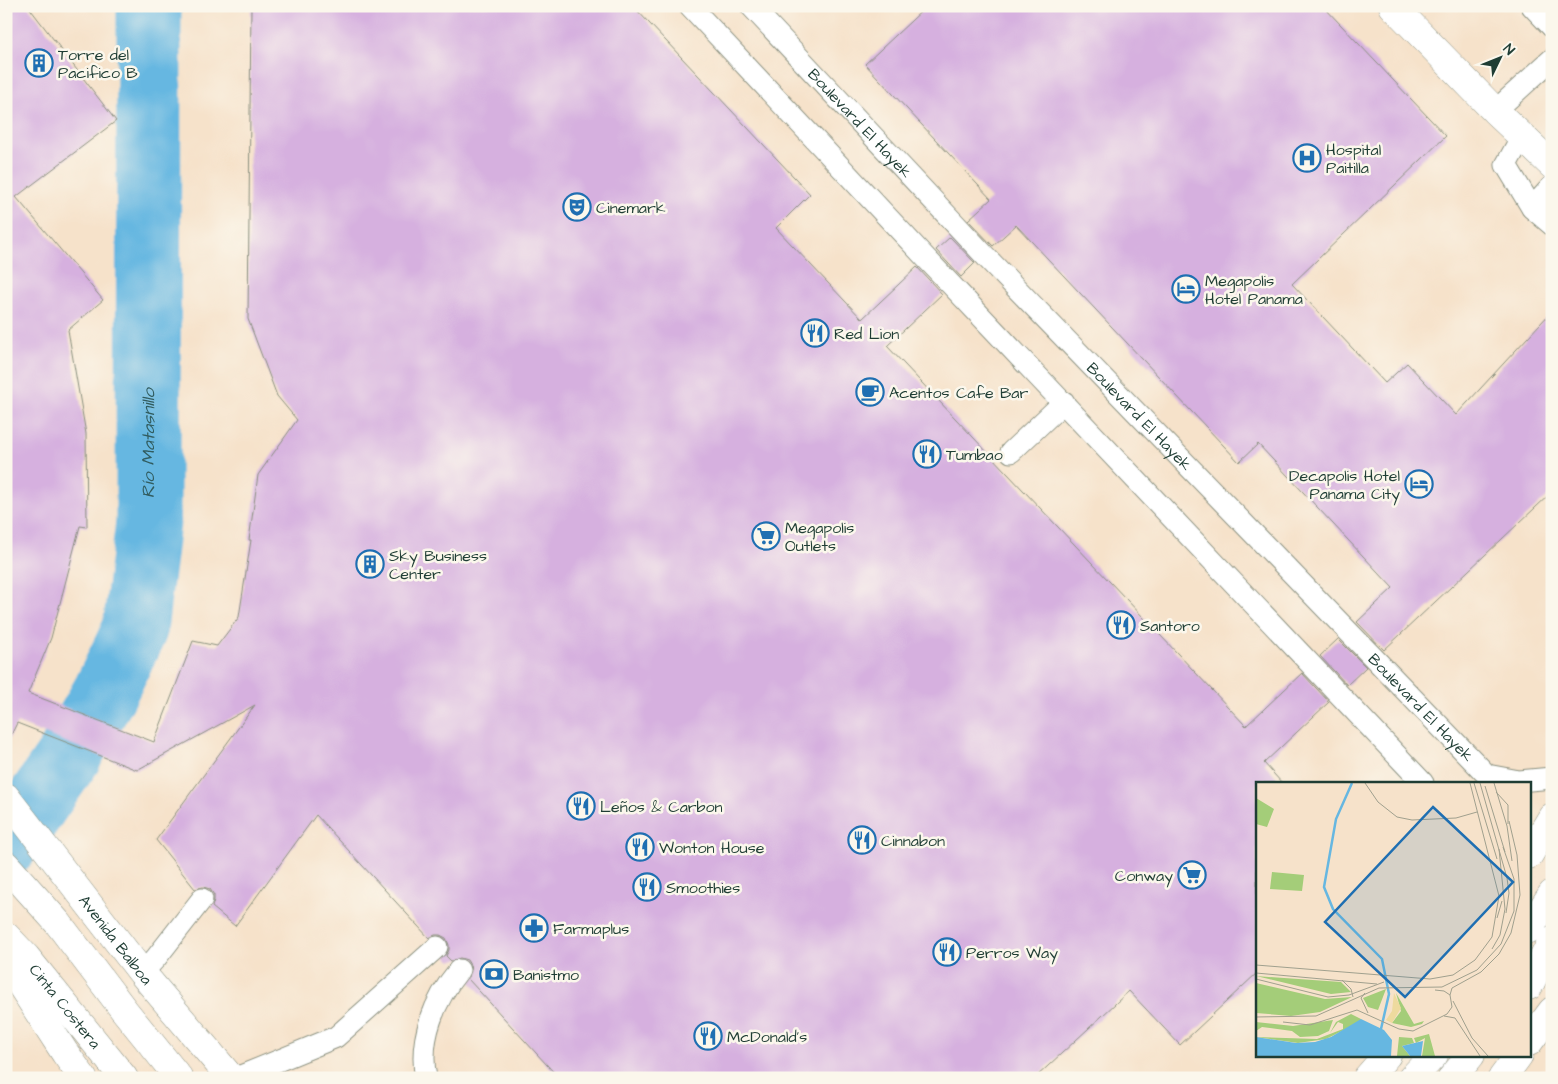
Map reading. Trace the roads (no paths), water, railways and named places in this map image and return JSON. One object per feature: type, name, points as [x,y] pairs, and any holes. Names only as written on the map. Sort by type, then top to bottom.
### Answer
[{"type":"main road","points":[[1393,6],[1495,111],[1552,165]]},
{"type":"main road","name":"Avenida Balboa","points":[[6,797],[142,973],[231,1078]]},
{"type":"main road","points":[[1530,854],[1552,816]]},
{"type":"main road","points":[[6,865],[58,922],[124,1010],[179,1078]]},
{"type":"main road","points":[[1530,927],[1552,894]]},
{"type":"main road","name":"Cinta Costera","points":[[6,936],[26,957],[124,1078]]},
{"type":"main road","points":[[1530,985],[1552,941]]},
{"type":"main road","points":[[1530,986],[1552,958]]},
{"type":"main road","points":[[6,962],[83,1078]]},
{"type":"main road","points":[[1530,1041],[1552,1011]]},
{"type":"main road","points":[[1367,1078],[1386,1056]]},
{"type":"main road","points":[[1412,1078],[1433,1056]]},
{"type":"main road","points":[[1452,1078],[1471,1056]]},
{"type":"main road","points":[[1502,1078],[1518,1056]]},
{"type":"lane","points":[[690,6],[916,248],[1423,782]]},
{"type":"lane","name":"Boulevard El Hayek","points":[[751,6],[989,260],[1487,775],[1519,781],[1552,778]]},
{"type":"lane","points":[[1532,6],[1552,27]]},
{"type":"lane","points":[[1495,111],[1552,59]]},
{"type":"lane","points":[[1522,136],[1506,165],[1532,208],[1552,225]]},
{"type":"lane","points":[[1532,208],[1552,186]]},
{"type":"lane","points":[[1011,452],[1064,402]]},
{"type":"lane","points":[[142,973],[202,899]]},
{"type":"lane","points":[[236,1078],[336,1038],[438,947]]},
{"type":"lane","points":[[426,1078],[425,1050],[432,1016],[443,991],[459,970]]},
{"type":"waterway","name":"Río Matasnillo","points":[[6,844],[26,819],[69,756],[105,692],[135,629],[148,522],[149,6]]},
{"type":"place","name":"Torre del Pacifico B","points":[[39,63]]},
{"type":"place","name":"Hospital Paitilla","points":[[1307,158]]},
{"type":"place","name":"Cinemark","points":[[577,207]]},
{"type":"place","name":"Megapolis Hotel Panama","points":[[1186,289]]},
{"type":"place","name":"Red Lion","points":[[815,333]]},
{"type":"place","name":"Acentos Cafe Bar","points":[[870,392]]},
{"type":"place","name":"Tumbao","points":[[927,454]]},
{"type":"place","name":"Decapolis Hotel Panama City","points":[[1419,484]]},
{"type":"place","name":"Megapolis Outlets","points":[[766,536]]},
{"type":"place","name":"Sky Business Center","points":[[370,564]]},
{"type":"place","name":"Santoro","points":[[1121,625]]},
{"type":"place","name":"Leños & Carbon","points":[[581,806]]},
{"type":"place","name":"Cinnabon","points":[[862,840]]},
{"type":"place","name":"Wonton House","points":[[640,847]]},
{"type":"place","name":"Conway","points":[[1192,875]]},
{"type":"place","name":"Smoothies","points":[[647,887]]},
{"type":"place","name":"Farmaplus","points":[[534,928]]},
{"type":"place","name":"Perros Way","points":[[947,952]]},
{"type":"place","name":"Banistmo","points":[[494,974]]},
{"type":"place","name":"McDonald's","points":[[708,1036]]}]
